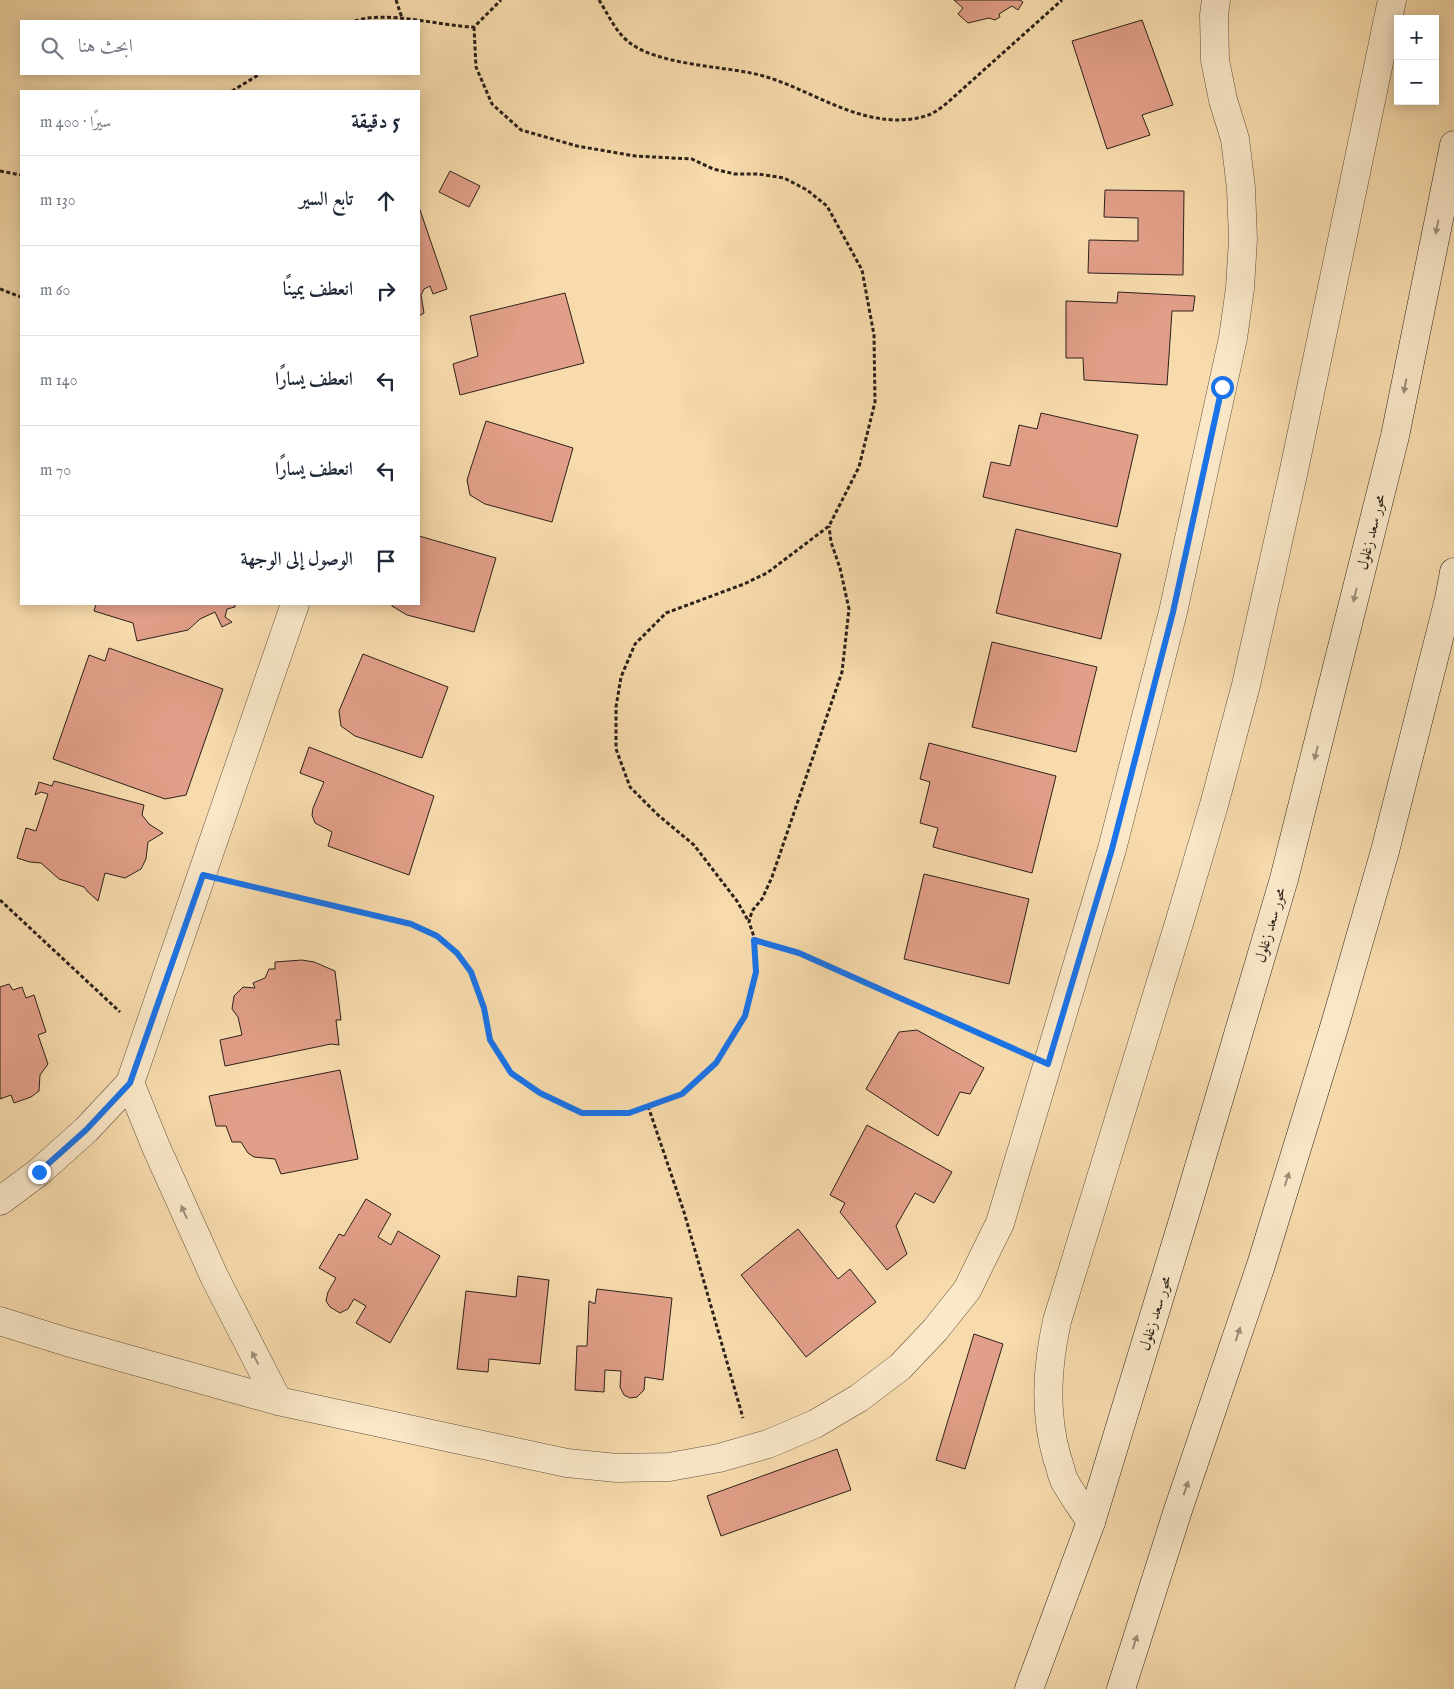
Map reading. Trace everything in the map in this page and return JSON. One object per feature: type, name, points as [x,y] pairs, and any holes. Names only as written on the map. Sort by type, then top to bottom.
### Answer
[{"type":"street","points":[[0,1321],[67,1342],[278,1401],[558,1461],[618,1468],[668,1466],[719,1458],[768,1444],[815,1424],[859,1398],[900,1367],[935,1330],[967,1290],[1000,1223],[1048,1064],[1117,830],[1173,612],[1233,338],[1240,288],[1243,239],[1241,188],[1236,139],[1223,100],[1215,60],[1214,15],[1216,0]]},
{"type":"street","points":[[1091,1522],[1064,1479],[1054,1448],[1048,1400],[1050,1352],[1057,1321],[1214,805],[1246,685],[1294,470],[1392,0]]},
{"type":"street","name":"محور سعد زغلول","points":[[1029,1689],[1091,1522],[1284,879],[1395,436],[1454,145]]},
{"type":"street","points":[[1121,1689],[1178,1510],[1261,1266],[1336,1020],[1385,851],[1454,572]]},
{"type":"street","points":[[0,1201],[39,1172],[86,1130],[130,1083],[295,605]]},
{"type":"street","points":[[130,1083],[156,1148],[210,1268],[278,1401]]},
{"type":"path","points":[[396,0],[402,18]]},
{"type":"path","points":[[203,875],[411,924],[437,936],[457,953],[471,972],[484,1008],[490,1040],[511,1073],[540,1093],[582,1113],[629,1113],[682,1094],[716,1063],[745,1016],[756,972],[754,940],[749,922],[737,901],[694,845],[658,815],[630,787],[616,749],[616,707],[621,677],[635,644],[666,613],[744,584],[767,573],[829,526],[859,467],[875,402],[874,335],[862,270],[827,206],[807,190],[784,178],[758,174],[735,174],[713,169],[692,159],[635,156],[577,146],[521,130],[492,104],[476,67],[474,27],[501,0]]},
{"type":"path","points":[[600,0],[618,31],[630,43],[654,55],[700,66],[752,73],[797,88],[856,113],[884,120],[911,119],[932,114],[947,103],[1062,0]]},
{"type":"path","points":[[358,20],[364,18],[418,20]]},
{"type":"path","points":[[420,20],[474,27]]},
{"type":"path","points":[[234,90],[258,75]]},
{"type":"path","points":[[0,171],[20,175]]},
{"type":"path","points":[[0,289],[20,297]]},
{"type":"path","points":[[749,922],[752,910],[762,899],[772,877],[842,672],[849,609],[840,568],[831,542],[829,526]]},
{"type":"path","points":[[0,900],[146,1037]]},
{"type":"path","points":[[754,940],[799,953],[1048,1064]]},
{"type":"path","points":[[648,1106],[684,1212],[752,1449]]},
{"type":"building","points":[[954,0],[1020,0],[1023,2],[1018,10],[1012,6],[999,14],[1000,17],[995,20],[989,18],[968,23],[958,14],[963,8]]},
{"type":"building","points":[[1142,20],[1173,105],[1142,115],[1150,135],[1107,149],[1072,41]]},
{"type":"building","points":[[450,171],[480,186],[469,207],[439,192]]},
{"type":"building","points":[[1105,190],[1184,191],[1183,275],[1088,273],[1089,240],[1138,241],[1138,218],[1104,217]]},
{"type":"building","points":[[420,210],[447,289],[433,294],[430,286],[424,289],[421,295],[424,313],[420,315]]},
{"type":"building","points":[[1118,292],[1195,296],[1193,311],[1172,311],[1167,385],[1084,380],[1083,358],[1066,358],[1066,301],[1117,303]]},
{"type":"building","points":[[565,293],[584,363],[460,395],[453,364],[478,356],[470,316]]},
{"type":"building","points":[[1041,413],[1138,435],[1117,527],[983,497],[991,462],[1010,466],[1019,425],[1037,429]]},
{"type":"building","points":[[486,421],[573,448],[552,522],[485,504],[470,495],[467,480]]},
{"type":"building","points":[[1016,529],[1121,554],[1101,639],[996,613]]},
{"type":"building","points":[[420,536],[496,558],[474,632],[407,615],[392,606],[420,605]]},
{"type":"building","points":[[96,605],[235,605],[235,607],[227,609],[225,617],[232,622],[222,627],[215,612],[200,619],[188,630],[137,641],[133,623],[94,611]]},
{"type":"building","points":[[992,642],[1097,667],[1076,752],[972,727]]},
{"type":"building","points":[[109,648],[223,689],[186,795],[165,799],[53,759],[89,655],[105,661]]},
{"type":"building","points":[[363,654],[448,687],[422,758],[355,736],[341,726],[339,711]]},
{"type":"building","points":[[929,743],[1056,776],[1032,873],[933,847],[938,828],[920,823],[930,782],[920,779]]},
{"type":"building","points":[[309,747],[434,796],[409,875],[328,846],[332,832],[315,823],[312,815],[324,782],[300,773]]},
{"type":"building","points":[[54,781],[144,805],[142,815],[149,824],[163,833],[148,842],[146,859],[141,869],[125,878],[105,873],[98,901],[84,887],[59,879],[41,863],[17,858],[26,828],[36,831],[48,794],[41,792],[35,795],[39,782],[52,786]]},
{"type":"building","points":[[924,874],[1029,899],[1009,984],[904,959]]},
{"type":"building","points":[[302,960],[314,962],[335,971],[341,1020],[336,1020],[339,1045],[331,1044],[225,1066],[220,1040],[242,1035],[238,1017],[232,1009],[234,996],[243,987],[255,988],[253,983],[265,978],[269,969],[275,969],[275,962]]},
{"type":"building","points":[[9,984],[13,990],[22,987],[26,998],[34,995],[46,1032],[38,1035],[48,1064],[40,1075],[39,1091],[31,1097],[14,1103],[11,1095],[0,1099],[0,987]]},
{"type":"building","points":[[917,1030],[984,1068],[970,1094],[960,1092],[938,1136],[866,1089],[899,1032]]},
{"type":"building","points":[[340,1070],[358,1159],[281,1174],[275,1159],[254,1157],[248,1153],[241,1142],[232,1142],[226,1126],[216,1126],[209,1096]]},
{"type":"building","points":[[867,1125],[952,1172],[934,1203],[915,1193],[896,1226],[907,1254],[887,1270],[840,1212],[845,1203],[830,1195]]},
{"type":"building","points":[[366,1199],[391,1214],[378,1237],[391,1245],[398,1231],[440,1256],[390,1343],[356,1323],[366,1306],[354,1299],[348,1309],[340,1313],[330,1307],[326,1301],[328,1292],[336,1278],[319,1268],[339,1234],[344,1236]]},
{"type":"building","points":[[798,1229],[838,1279],[850,1269],[876,1302],[806,1357],[741,1275]]},
{"type":"building","points":[[518,1276],[549,1280],[540,1364],[489,1359],[488,1372],[457,1369],[466,1291],[516,1297]]},
{"type":"building","points":[[597,1289],[672,1298],[663,1380],[645,1377],[644,1390],[637,1397],[630,1398],[624,1395],[620,1387],[621,1371],[605,1370],[604,1392],[575,1390],[577,1346],[587,1346],[589,1301],[595,1304]]},
{"type":"building","points":[[974,1334],[1003,1344],[965,1469],[936,1460]]},
{"type":"building","points":[[837,1449],[851,1490],[721,1536],[707,1496]]},
{"type":"route","points":[[39,1172],[86,1130],[130,1083],[203,875],[411,924],[437,936],[457,953],[471,972],[484,1008],[490,1040],[511,1073],[540,1093],[582,1113],[629,1113],[682,1094],[716,1063],[745,1016],[756,972],[754,940],[799,953],[1048,1064],[1112,849],[1173,612],[1222,387]]}]
